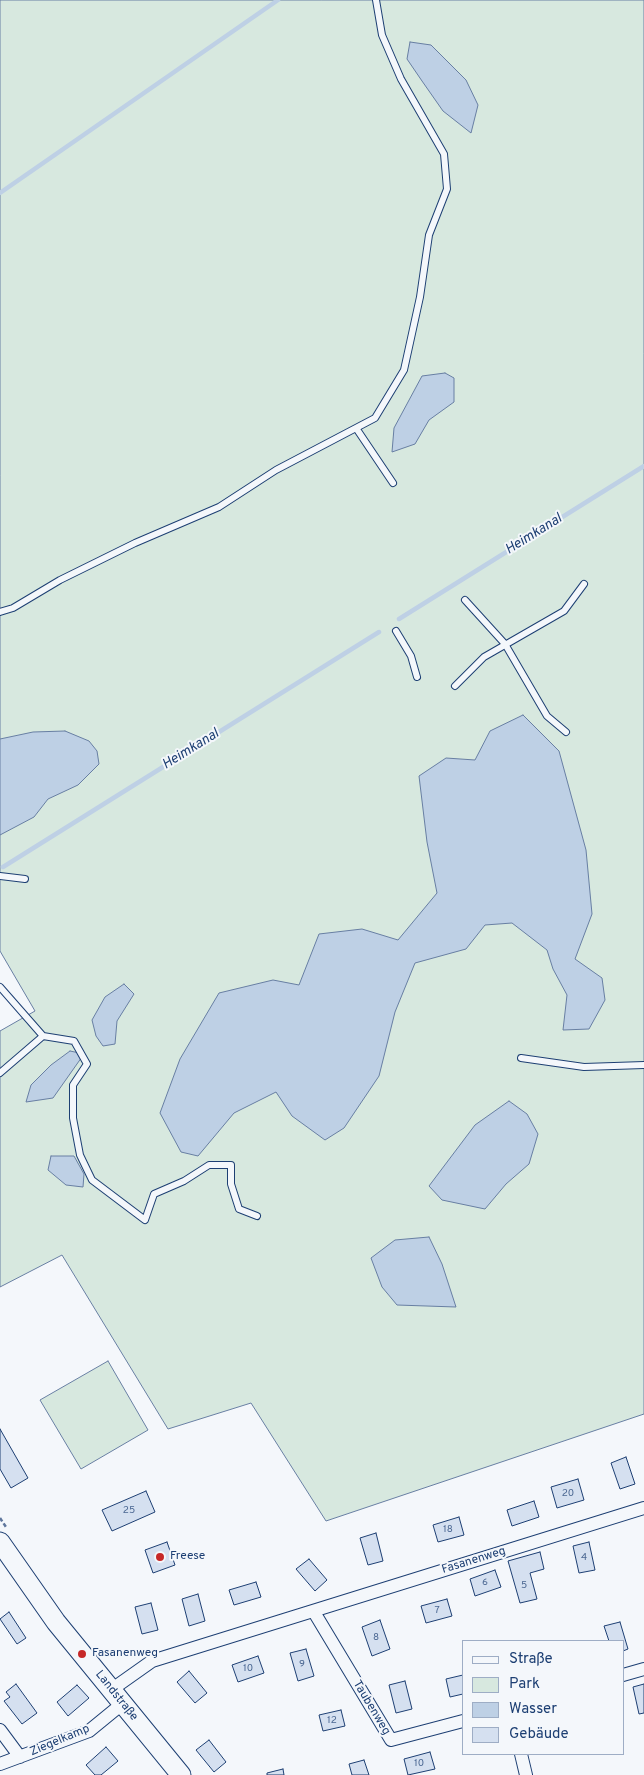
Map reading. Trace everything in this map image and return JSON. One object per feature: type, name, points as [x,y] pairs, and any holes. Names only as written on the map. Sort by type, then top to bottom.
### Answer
[{"type":"street","name":"Fasanenweg","points":[[117,1697],[152,1661],[644,1508]]},
{"type":"street","name":"Landstraße","points":[[0,1542],[56,1622],[181,1775]]},
{"type":"street","name":"Taubenweg","points":[[314,1612],[390,1740],[462,1720]]},
{"type":"street","points":[[624,1676],[644,1670]]},
{"type":"street","name":"Ziegelkamp","points":[[0,1764],[89,1731],[117,1697]]},
{"type":"street","name":"Ziegelkamp","points":[[0,1730],[20,1758]]},
{"type":"street","points":[[520,1755],[526,1775]]},
{"type":"lane","points":[[0,612],[13,608],[60,580],[135,543],[219,507],[276,470],[374,418],[404,370],[420,297],[429,235],[447,190],[444,154],[401,79],[382,35],[376,0]]},
{"type":"lane","points":[[356,428],[393,483]]},
{"type":"lane","points":[[455,686],[484,657],[564,611],[584,584]]},
{"type":"lane","points":[[465,600],[506,645],[547,716],[566,732]]},
{"type":"lane","points":[[396,631],[411,656],[417,677]]},
{"type":"lane","points":[[0,876],[24,879]]},
{"type":"lane","points":[[0,987],[42,1036],[74,1041],[87,1064],[73,1085],[73,1118],[80,1155],[92,1180],[145,1220],[154,1194],[184,1181],[209,1164],[231,1165],[231,1184],[239,1209],[257,1216]]},
{"type":"lane","points":[[0,1073],[42,1036]]},
{"type":"lane","points":[[521,1058],[584,1066],[644,1065]]},
{"type":"green space","points":[[0,0],[644,0],[644,1414],[326,1521],[251,1403],[168,1429],[62,1255],[0,1287],[0,1031],[35,1011],[0,951]]},
{"type":"green space","points":[[108,1361],[148,1430],[81,1469],[40,1400]]},
{"type":"water","points":[[410,42],[431,45],[466,80],[478,105],[471,133],[443,111],[407,59]]},
{"type":"water","points":[[445,373],[454,378],[454,402],[429,420],[415,444],[392,452],[394,428],[422,376]]},
{"type":"water","points":[[523,715],[559,751],[586,850],[592,914],[575,959],[602,978],[605,1000],[589,1029],[563,1030],[567,995],[553,969],[547,950],[512,923],[485,925],[466,949],[415,963],[395,1012],[379,1076],[344,1128],[325,1140],[292,1116],[276,1092],[234,1113],[198,1156],[181,1152],[160,1113],[180,1059],[219,993],[273,980],[299,985],[319,934],[362,929],[398,940],[437,893],[427,842],[419,776],[446,758],[475,760],[490,731]]},
{"type":"water","points":[[65,731],[89,741],[97,751],[99,764],[78,785],[48,799],[34,817],[0,835],[0,739],[33,732]]},
{"type":"water","points":[[124,984],[134,994],[117,1021],[115,1044],[103,1046],[96,1036],[92,1020],[105,997]]},
{"type":"water","points":[[70,1051],[84,1054],[53,1098],[26,1102],[31,1085],[51,1065]]},
{"type":"water","points":[[509,1101],[527,1114],[538,1134],[529,1164],[506,1184],[485,1209],[442,1200],[429,1186],[475,1125]]},
{"type":"water","points":[[51,1156],[74,1156],[84,1174],[83,1187],[66,1185],[48,1170]]},
{"type":"water","points":[[429,1237],[442,1264],[456,1307],[397,1305],[382,1287],[371,1258],[395,1240]]},
{"type":"building","points":[[0,1429],[28,1478],[11,1488],[0,1469]]},
{"type":"building","points":[[626,1457],[635,1484],[620,1489],[611,1463]]},
{"type":"building","points":[[578,1479],[584,1500],[557,1508],[551,1487]]},
{"type":"building","points":[[146,1491],[155,1512],[112,1531],[102,1510]]},
{"type":"building","points":[[534,1501],[539,1517],[512,1526],[507,1510]]},
{"type":"building","points":[[459,1517],[464,1535],[438,1542],[433,1525]]},
{"type":"building","points":[[376,1533],[383,1561],[368,1565],[360,1538]]},
{"type":"building","name":"Freese","points":[[167,1542],[175,1565],[153,1573],[145,1550]]},
{"type":"building","points":[[589,1542],[595,1570],[579,1573],[573,1546]]},
{"type":"building","points":[[540,1552],[544,1569],[530,1573],[537,1599],[520,1603],[508,1561]]},
{"type":"building","points":[[309,1559],[327,1580],[315,1591],[296,1569]]},
{"type":"building","points":[[495,1570],[501,1587],[475,1596],[470,1579]]},
{"type":"building","points":[[256,1582],[261,1597],[234,1605],[229,1590]]},
{"type":"building","points":[[198,1594],[205,1621],[189,1626],[182,1599]]},
{"type":"building","points":[[447,1599],[452,1616],[426,1623],[421,1606]]},
{"type":"building","points":[[151,1603],[158,1630],[142,1634],[135,1607]]},
{"type":"building","points":[[9,1612],[26,1638],[17,1644],[0,1619]]},
{"type":"building","points":[[380,1620],[390,1649],[372,1656],[362,1627]]},
{"type":"building","points":[[620,1622],[628,1649],[624,1651],[624,1640],[609,1640],[604,1626]]},
{"type":"building","points":[[306,1649],[314,1676],[298,1681],[290,1653]]},
{"type":"building","points":[[258,1656],[264,1673],[238,1682],[232,1665]]},
{"type":"building","points":[[189,1671],[207,1693],[195,1703],[177,1682]]},
{"type":"building","points":[[462,1675],[462,1694],[450,1697],[446,1679]]},
{"type":"building","points":[[405,1681],[412,1709],[396,1713],[389,1685]]},
{"type":"building","points":[[16,1684],[37,1713],[22,1724],[4,1701],[10,1697],[6,1692]]},
{"type":"building","points":[[644,1684],[644,1713],[639,1714],[633,1687]]},
{"type":"building","points":[[77,1685],[89,1698],[68,1716],[57,1702]]},
{"type":"building","points":[[341,1710],[345,1726],[323,1731],[319,1715]]},
{"type":"building","points":[[209,1740],[226,1762],[214,1772],[196,1750]]},
{"type":"building","points":[[106,1747],[118,1761],[101,1775],[95,1775],[86,1765]]},
{"type":"building","points":[[430,1752],[435,1769],[408,1775],[404,1759]]},
{"type":"building","points":[[364,1760],[369,1775],[352,1775],[349,1764]]},
{"type":"building","points":[[283,1769],[284,1775],[267,1775],[267,1773]]},
{"type":"waterway","points":[[0,193],[278,0]]},
{"type":"waterway","name":"Heimkanal","points":[[399,619],[644,466]]},
{"type":"waterway","name":"Heimkanal","points":[[3,867],[379,632]]},
{"type":"place","name":"Freese","points":[[160,1557]]},
{"type":"place","name":"Fasanenweg","points":[[82,1654]]}]
